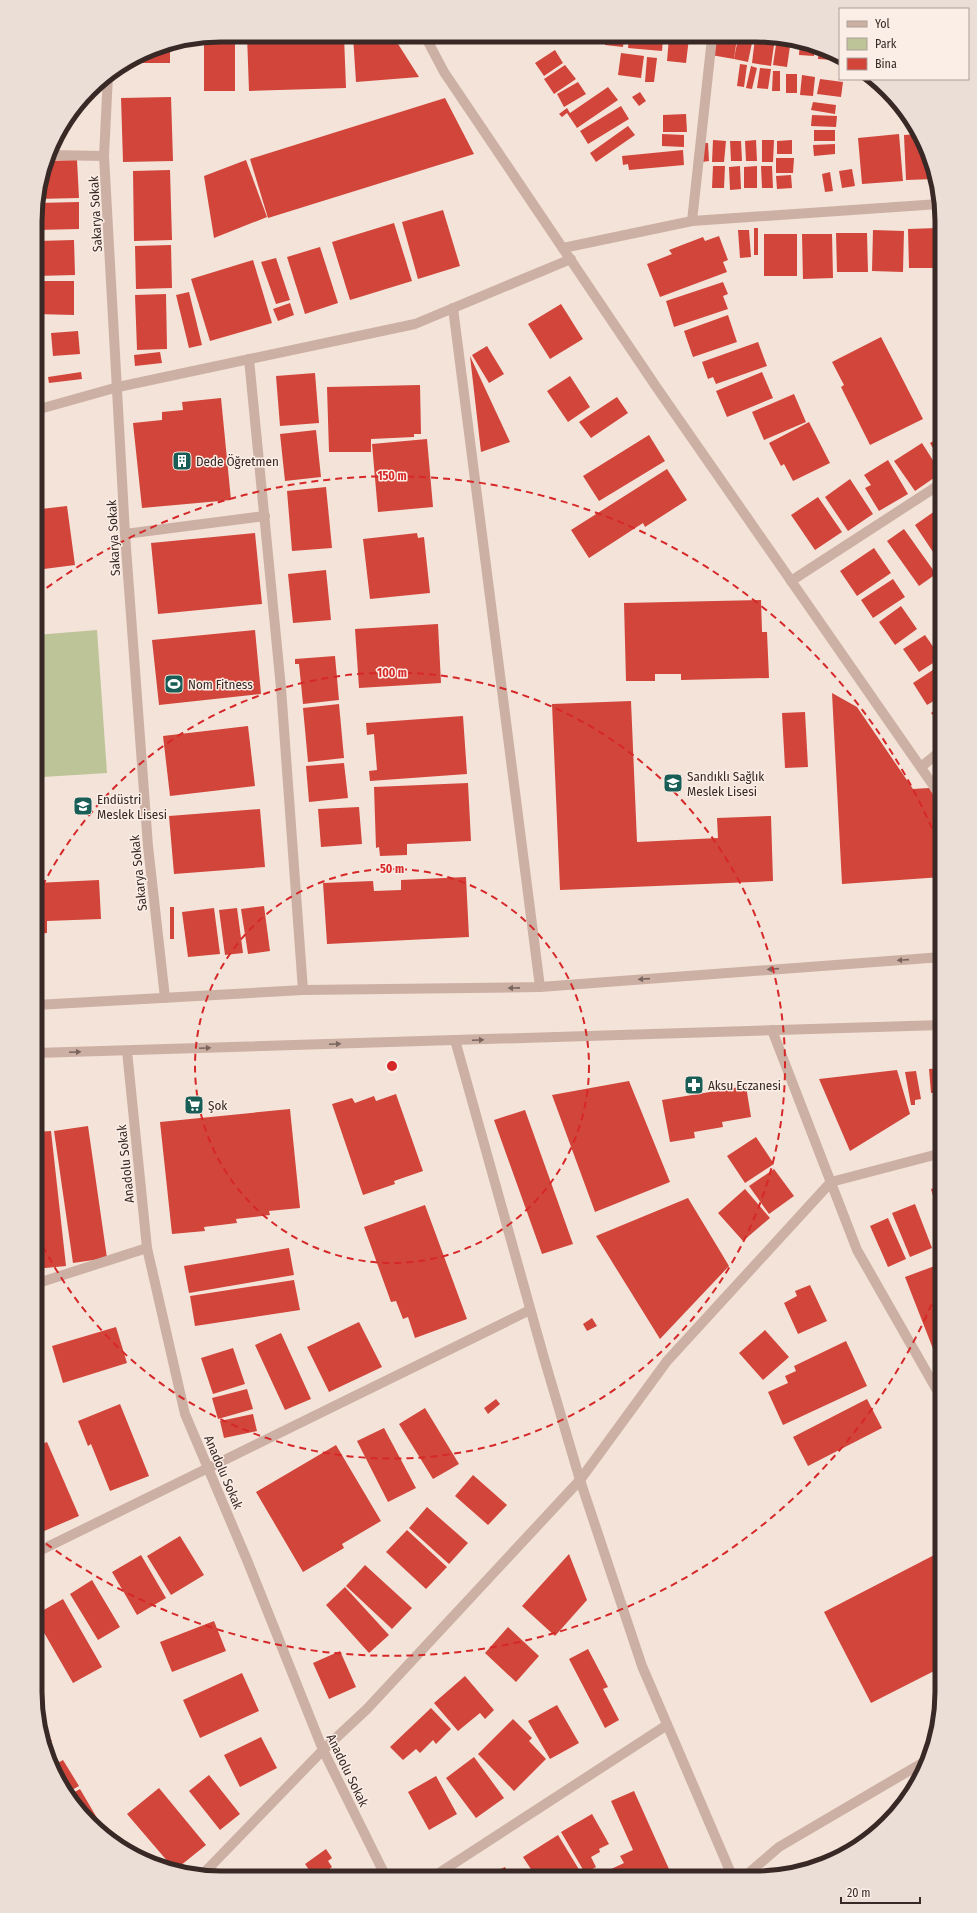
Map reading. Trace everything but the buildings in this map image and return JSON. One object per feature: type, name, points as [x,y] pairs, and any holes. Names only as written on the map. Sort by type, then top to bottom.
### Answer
[{"type":"street","points":[[428,42],[444,72],[571,260],[935,788]]},
{"type":"street","points":[[692,221],[712,42]]},
{"type":"street","name":"Sakarya Sokak","points":[[108,82],[104,156],[125,534],[148,846],[165,998]]},
{"type":"street","points":[[55,155],[104,156]]},
{"type":"street","points":[[563,248],[692,221],[934,204]]},
{"type":"street","points":[[42,408],[118,387],[415,324],[571,260]]},
{"type":"street","points":[[453,308],[540,987]]},
{"type":"street","points":[[249,359],[281,688],[303,990]]},
{"type":"street","points":[[791,581],[935,488]]},
{"type":"street","points":[[125,534],[264,516]]},
{"type":"street","points":[[921,767],[935,756]]},
{"type":"street","points":[[42,1005],[303,990],[540,987],[935,958]]},
{"type":"street","points":[[42,1054],[935,1025]]},
{"type":"street","points":[[772,1030],[858,1250],[935,1388]]},
{"type":"street","points":[[455,1040],[530,1310],[580,1480],[642,1666],[730,1871]]},
{"type":"street","name":"Anadolu Sokak","points":[[127,1050],[147,1248],[185,1414],[250,1567],[323,1750],[383,1871]]},
{"type":"street","points":[[206,1871],[323,1750],[367,1709],[580,1480],[667,1361],[831,1182],[935,1155]]},
{"type":"street","points":[[42,1282],[147,1248]]},
{"type":"street","points":[[42,1551],[530,1310]]},
{"type":"street","points":[[442,1871],[667,1725]]},
{"type":"street","points":[[752,1871],[779,1847],[920,1765]]},
{"type":"green space","points":[[97,630],[107,773],[43,777],[42,635]]},
{"type":"place","name":"Dede Öğretmen","points":[[182,461]]},
{"type":"place","name":"Nom Fitness","points":[[174,684]]},
{"type":"place","name":"Sandıklı Sağlık Meslek Lisesi","points":[[673,783]]},
{"type":"place","name":"Endüstri Meslek Lisesi","points":[[83,806]]},
{"type":"place","name":"Aksu Eczanesi","points":[[694,1085]]},
{"type":"place","name":"Şok","points":[[194,1105]]}]
